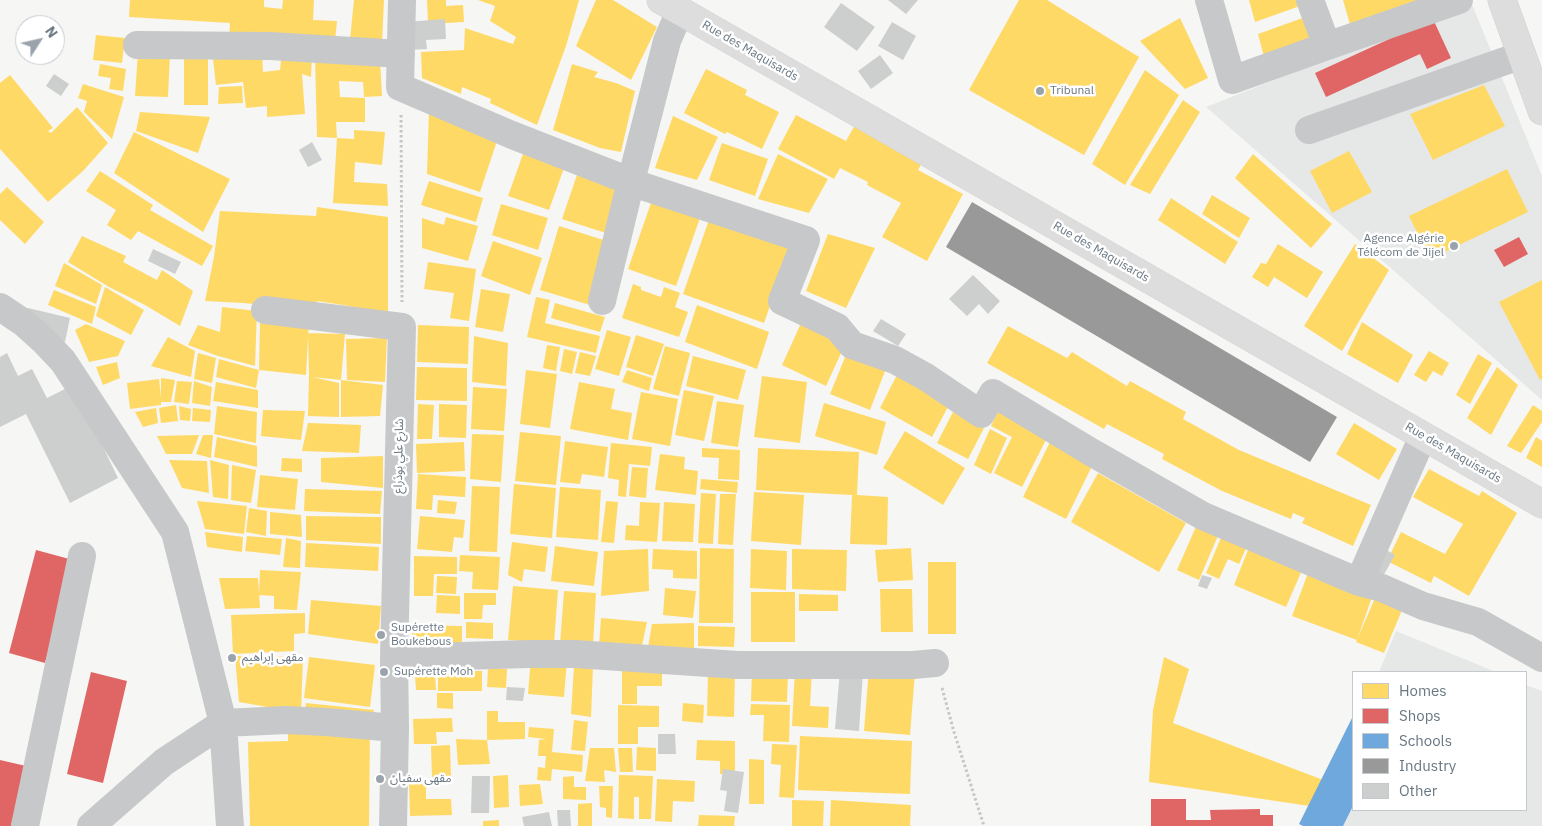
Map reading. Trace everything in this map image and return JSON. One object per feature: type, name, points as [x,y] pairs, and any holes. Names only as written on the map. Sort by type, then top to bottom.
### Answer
[{"type":"main road","points":[[1502,0],[1542,111]]},
{"type":"main road","name":"Rue des Maquisards","points":[[670,5],[1542,504]]},
{"type":"street","points":[[402,0],[400,86],[512,135],[631,181],[806,240],[782,301],[837,327],[852,345],[895,360],[926,377],[981,414],[993,393],[1203,516],[1359,582],[1382,588],[1423,606],[1478,622],[1542,658]]},
{"type":"street","points":[[1209,0],[1232,80],[1460,0]]},
{"type":"street","points":[[1310,0],[1327,46]]},
{"type":"street","points":[[602,302],[667,41],[670,5]]},
{"type":"street","points":[[137,45],[270,46],[401,54]]},
{"type":"street","points":[[1308,130],[1522,55]]},
{"type":"street","points":[[0,307],[24,323],[62,361],[175,532],[223,723],[230,826]]},
{"type":"street","points":[[265,310],[402,327]]},
{"type":"street","name":"شارع علي بوذراع","points":[[393,826],[394,658],[402,327]]},
{"type":"street","points":[[1359,582],[1423,436]]},
{"type":"street","points":[[25,826],[82,556]]},
{"type":"street","points":[[394,658],[575,654],[738,665],[935,663]]},
{"type":"street","points":[[90,826],[164,762],[223,723],[286,720],[395,728]]},
{"type":"path","points":[[400,86],[402,327]]},
{"type":"path","points":[[935,663],[954,732],[984,826]]},
{"type":"shaded area","name":"Agence Algérie Télécom de Jijel","points":[[1471,2],[1542,176],[1542,400],[1206,107]]},
{"type":"shaded area","points":[[1396,631],[1494,671],[1379,671]]},
{"type":"shaded area","points":[[1527,685],[1542,691],[1542,826],[1317,826],[1352,738],[1352,811],[1527,811]]},
{"type":"building: Homes","points":[[130,0],[264,0],[264,7],[282,9],[283,0],[314,0],[313,20],[337,21],[335,41],[229,40],[230,23],[129,17]]},
{"type":"building: Homes","points":[[354,0],[384,0],[382,43],[350,39]]},
{"type":"building: Homes","points":[[427,0],[446,0],[446,6],[463,5],[464,22],[428,24]]},
{"type":"building: Homes","points":[[478,0],[579,0],[566,46],[537,125],[490,103],[491,99],[462,87],[461,94],[422,78],[421,52],[464,50],[465,28],[513,44],[516,37],[490,21],[495,6]]},
{"type":"building: Homes","points":[[596,0],[613,0],[657,27],[631,80],[576,46]]},
{"type":"building: Homes","points":[[1019,0],[1047,0],[1139,57],[1084,155],[969,90]]},
{"type":"building: Homes","points":[[1249,0],[1297,0],[1300,6],[1255,22]]},
{"type":"building: Homes","points":[[1343,0],[1444,0],[1351,28]]},
{"type":"building: Homes","points":[[1311,15],[1317,38],[1264,57],[1258,34]]},
{"type":"building: Homes","points":[[1180,18],[1208,78],[1185,89],[1140,41]]},
{"type":"building: Homes","points":[[96,35],[125,38],[122,63],[93,60]]},
{"type":"building: Homes","points":[[212,50],[262,53],[263,72],[280,70],[282,52],[312,53],[311,77],[302,74],[305,114],[267,117],[267,106],[246,108],[243,82],[216,85]]},
{"type":"building: Homes","points":[[138,52],[170,53],[168,97],[135,96]]},
{"type":"building: Homes","points":[[184,56],[208,56],[208,105],[184,105]]},
{"type":"building: Homes","points":[[315,57],[380,59],[382,96],[364,97],[363,82],[339,81],[340,97],[365,98],[365,122],[336,122],[337,138],[317,137]]},
{"type":"building: Homes","points":[[100,64],[126,69],[123,91],[109,89],[111,78],[98,76]]},
{"type":"building: Homes","points":[[572,64],[598,72],[594,77],[635,91],[621,152],[600,148],[553,130]]},
{"type":"building: Homes","points":[[706,69],[747,90],[745,95],[779,112],[762,149],[727,132],[725,134],[684,113]]},
{"type":"building: Homes","points":[[1145,70],[1179,95],[1125,185],[1092,164]]},
{"type":"building: Homes","points":[[10,75],[53,128],[48,131],[51,133],[77,107],[108,143],[83,171],[48,202],[0,149],[0,83]]},
{"type":"building: Homes","points":[[83,84],[124,97],[112,139],[84,112],[87,101],[78,98]]},
{"type":"building: Homes","points":[[1484,85],[1505,126],[1433,160],[1410,114]]},
{"type":"building: Homes","points":[[242,86],[243,103],[218,104],[219,87]]},
{"type":"building: Homes","points":[[1183,100],[1200,112],[1150,194],[1130,185]]},
{"type":"building: Homes","points":[[429,110],[499,135],[480,192],[427,174]]},
{"type":"building: Homes","points":[[140,112],[210,117],[198,153],[136,131]]},
{"type":"building: Homes","points":[[796,115],[846,141],[855,125],[923,161],[918,170],[963,194],[927,261],[882,237],[901,203],[867,185],[868,182],[840,168],[834,179],[778,149]]},
{"type":"building: Homes","points":[[673,116],[718,137],[697,180],[655,168]]},
{"type":"building: Homes","points":[[354,130],[385,132],[382,165],[355,162],[354,182],[387,184],[388,206],[333,203],[337,138],[354,139]]},
{"type":"building: Homes","points":[[134,132],[230,179],[203,232],[114,173]]},
{"type":"building: Homes","points":[[722,143],[768,159],[755,196],[709,180]]},
{"type":"building: Homes","points":[[524,151],[565,165],[549,210],[508,196]]},
{"type":"building: Homes","points":[[1349,151],[1372,192],[1332,213],[1310,171]]},
{"type":"building: Homes","points":[[778,154],[828,179],[809,213],[758,199]]},
{"type":"building: Homes","points":[[1253,154],[1332,224],[1311,248],[1235,178]]},
{"type":"building: Homes","points":[[579,169],[625,184],[609,234],[562,219]]},
{"type":"building: Homes","points":[[1507,169],[1528,212],[1430,259],[1409,216]]},
{"type":"building: Homes","points":[[100,171],[153,205],[150,210],[213,246],[202,266],[138,231],[131,240],[107,225],[116,210],[86,191]]},
{"type":"building: Homes","points":[[429,181],[483,198],[476,222],[421,205]]},
{"type":"building: Homes","points":[[7,187],[44,222],[25,244],[0,220],[0,194]]},
{"type":"building: Homes","points":[[1212,195],[1250,218],[1239,238],[1202,214]]},
{"type":"building: Homes","points":[[1171,198],[1238,242],[1225,264],[1158,220]]},
{"type":"building: Homes","points":[[652,200],[700,218],[676,286],[628,269]]},
{"type":"building: Homes","points":[[501,204],[548,218],[538,250],[492,235]]},
{"type":"building: Homes","points":[[317,207],[388,217],[388,315],[317,301],[317,310],[205,301],[214,257],[220,211],[316,216]]},
{"type":"building: Homes","points":[[446,217],[478,226],[468,261],[422,248],[422,218],[444,225]]},
{"type":"building: Homes","points":[[710,217],[791,246],[764,323],[683,294]]},
{"type":"building: Homes","points":[[559,226],[610,242],[590,305],[540,290]]},
{"type":"building: Homes","points":[[828,234],[875,248],[846,308],[806,291]]},
{"type":"building: Homes","points":[[82,236],[126,256],[123,262],[157,280],[162,270],[193,291],[180,326],[68,262]]},
{"type":"building: Homes","points":[[493,241],[542,258],[530,295],[481,276]]},
{"type":"building: Homes","points":[[1278,244],[1323,272],[1307,298],[1274,277],[1268,287],[1252,277],[1261,263],[1266,264]]},
{"type":"building: Homes","points":[[1355,244],[1389,270],[1342,351],[1304,326]]},
{"type":"building: Homes","points":[[428,262],[476,269],[469,321],[450,318],[454,293],[424,289]]},
{"type":"building: Homes","points":[[64,263],[102,285],[96,304],[55,286]]},
{"type":"building: Homes","points":[[1542,280],[1542,379],[1540,380],[1499,302]]},
{"type":"building: Homes","points":[[633,284],[641,287],[641,290],[661,297],[664,287],[680,293],[675,307],[688,312],[679,337],[622,318]]},
{"type":"building: Homes","points":[[105,287],[144,310],[131,335],[96,316]]},
{"type":"building: Homes","points":[[481,289],[510,294],[503,332],[475,327]]},
{"type":"building: Homes","points":[[54,290],[96,307],[92,324],[48,305]]},
{"type":"building: Homes","points":[[536,297],[550,300],[545,323],[600,336],[596,353],[527,337]]},
{"type":"building: Homes","points":[[555,303],[605,317],[600,332],[551,318]]},
{"type":"building: Homes","points":[[697,305],[769,332],[757,369],[685,342]]},
{"type":"building: Homes","points":[[222,307],[257,311],[255,366],[218,356],[188,345],[198,325],[220,332]]},
{"type":"building: Homes","points":[[309,319],[306,375],[259,370],[260,321]]},
{"type":"building: Homes","points":[[802,321],[846,342],[826,386],[782,365]]},
{"type":"building: Homes","points":[[1362,322],[1413,355],[1398,383],[1347,354]]},
{"type":"building: Homes","points":[[86,324],[125,341],[118,356],[89,362],[75,330]]},
{"type":"building: Homes","points":[[418,325],[469,327],[468,364],[417,362]]},
{"type":"building: Homes","points":[[1008,326],[1067,358],[1072,352],[1127,386],[1130,381],[1186,412],[1183,419],[1239,450],[1371,505],[1353,546],[1302,523],[1305,518],[1293,513],[1291,519],[1222,491],[1162,459],[1164,454],[1107,424],[1104,429],[987,363]]},
{"type":"building: Homes","points":[[607,330],[631,337],[619,376],[595,369]]},
{"type":"building: Homes","points":[[308,333],[345,334],[341,380],[312,377],[339,383],[339,417],[308,416]]},
{"type":"building: Homes","points":[[636,335],[664,344],[653,376],[626,367]]},
{"type":"building: Homes","points":[[474,336],[508,343],[506,386],[472,382]]},
{"type":"building: Homes","points":[[168,337],[195,351],[191,377],[151,366]]},
{"type":"building: Homes","points":[[387,338],[385,382],[347,380],[346,339]]},
{"type":"building: Homes","points":[[547,345],[560,347],[556,371],[543,368]]},
{"type":"building: Homes","points":[[665,346],[690,353],[679,396],[653,389]]},
{"type":"building: Homes","points":[[564,349],[577,352],[572,374],[560,371]]},
{"type":"building: Homes","points":[[848,350],[887,366],[870,410],[830,394]]},
{"type":"building: Homes","points":[[1429,351],[1449,363],[1442,376],[1433,371],[1426,382],[1414,375]]},
{"type":"building: Homes","points":[[580,352],[596,356],[590,376],[575,373]]},
{"type":"building: Homes","points":[[198,353],[216,358],[212,383],[194,379]]},
{"type":"building: Homes","points":[[1478,354],[1492,363],[1470,404],[1456,395]]},
{"type":"building: Homes","points":[[693,356],[746,370],[738,400],[686,386]]},
{"type":"building: Homes","points":[[219,359],[259,370],[256,388],[216,377]]},
{"type":"building: Homes","points":[[117,362],[120,378],[103,385],[96,367]]},
{"type":"building: Homes","points":[[417,367],[467,368],[467,401],[416,400]]},
{"type":"building: Homes","points":[[1497,367],[1518,385],[1491,435],[1467,418]]},
{"type":"building: Homes","points":[[526,370],[557,374],[550,428],[520,424]]},
{"type":"building: Homes","points":[[627,370],[652,378],[649,391],[622,382]]},
{"type":"building: Homes","points":[[899,371],[950,403],[932,437],[880,408]]},
{"type":"building: Homes","points":[[762,376],[807,382],[800,443],[754,437]]},
{"type":"building: Homes","points":[[161,378],[175,380],[171,402],[161,402],[161,405],[130,409],[127,383],[159,379],[161,397]]},
{"type":"building: Homes","points":[[341,380],[383,385],[380,416],[341,417]]},
{"type":"building: Homes","points":[[177,381],[192,382],[189,404],[174,402]]},
{"type":"building: Homes","points":[[194,381],[212,387],[210,406],[192,403]]},
{"type":"building: Homes","points":[[216,382],[258,390],[258,408],[213,401]]},
{"type":"building: Homes","points":[[579,382],[615,389],[611,409],[632,413],[628,440],[570,429]]},
{"type":"building: Homes","points":[[473,387],[507,389],[504,431],[471,429]]},
{"type":"building: Homes","points":[[684,390],[714,396],[704,441],[675,435]]},
{"type":"building: Homes","points":[[641,392],[678,399],[670,446],[632,439]]},
{"type":"building: Homes","points":[[717,401],[744,405],[738,447],[711,443]]},
{"type":"building: Homes","points":[[824,403],[886,422],[877,455],[815,436]]},
{"type":"building: Homes","points":[[418,404],[434,405],[432,439],[417,439]]},
{"type":"building: Homes","points":[[439,404],[467,405],[466,438],[439,437]]},
{"type":"building: Homes","points":[[176,405],[178,421],[161,423],[159,408]]},
{"type":"building: Homes","points":[[1533,405],[1542,411],[1542,422],[1521,453],[1507,446]]},
{"type":"building: Homes","points":[[179,406],[191,409],[190,421],[180,420]]},
{"type":"building: Homes","points":[[217,406],[257,412],[256,443],[214,434]]},
{"type":"building: Homes","points":[[1000,407],[1050,432],[1022,487],[994,473],[1012,437],[991,426]]},
{"type":"building: Homes","points":[[156,408],[158,423],[143,427],[135,412]]},
{"type":"building: Homes","points":[[193,408],[211,410],[210,422],[192,421]]},
{"type":"building: Homes","points":[[263,410],[305,411],[301,440],[261,436]]},
{"type":"building: Homes","points":[[953,412],[984,428],[968,459],[937,443]]},
{"type":"building: Homes","points":[[308,423],[361,425],[359,453],[302,451]]},
{"type":"building: Homes","points":[[1354,423],[1397,449],[1379,480],[1336,454]]},
{"type":"building: Homes","points":[[990,429],[1007,438],[991,474],[974,465]]},
{"type":"building: Homes","points":[[905,431],[965,468],[943,505],[883,468]]},
{"type":"building: Homes","points":[[520,432],[561,436],[556,485],[515,481]]},
{"type":"building: Homes","points":[[472,434],[504,435],[501,482],[470,479]]},
{"type":"building: Homes","points":[[199,435],[192,454],[166,454],[157,436]]},
{"type":"building: Homes","points":[[203,435],[213,435],[211,458],[196,454]]},
{"type":"building: Homes","points":[[217,437],[257,446],[257,467],[214,457]]},
{"type":"building: Homes","points":[[1536,437],[1542,441],[1542,467],[1526,458]]},
{"type":"building: Homes","points":[[565,441],[608,447],[604,477],[582,474],[580,484],[560,482]]},
{"type":"building: Homes","points":[[464,442],[465,471],[417,473],[416,444]]},
{"type":"building: Homes","points":[[1050,442],[1093,464],[1066,519],[1023,497]]},
{"type":"building: Homes","points":[[611,443],[652,447],[650,466],[629,464],[626,497],[618,496],[619,480],[608,478]]},
{"type":"building: Homes","points":[[702,448],[740,450],[739,480],[718,479],[719,458],[702,457]]},
{"type":"building: Homes","points":[[758,448],[859,452],[857,495],[888,497],[887,545],[850,544],[852,495],[756,490]]},
{"type":"building: Homes","points":[[660,454],[685,457],[684,469],[698,471],[696,495],[655,490]]},
{"type":"building: Homes","points":[[383,456],[383,488],[321,482],[321,458]]},
{"type":"building: Homes","points":[[282,458],[302,459],[302,472],[281,471]]},
{"type":"building: Homes","points":[[169,460],[207,461],[209,493],[182,488]]},
{"type":"building: Homes","points":[[210,460],[229,465],[228,499],[213,497]]},
{"type":"building: Homes","points":[[232,465],[256,470],[251,503],[231,500]]},
{"type":"building: Homes","points":[[632,467],[648,468],[646,498],[629,496]]},
{"type":"building: Homes","points":[[1429,469],[1479,496],[1482,491],[1517,513],[1469,596],[1434,576],[1431,583],[1387,561],[1401,532],[1445,554],[1463,524],[1413,497]]},
{"type":"building: Homes","points":[[1098,473],[1186,523],[1159,572],[1071,522]]},
{"type":"building: Homes","points":[[418,474],[466,477],[465,497],[433,495],[432,510],[416,509]]},
{"type":"building: Homes","points":[[260,475],[298,479],[295,510],[257,507]]},
{"type":"building: Homes","points":[[701,479],[738,482],[737,493],[700,489]]},
{"type":"building: Homes","points":[[514,484],[556,488],[552,538],[510,534]]},
{"type":"building: Homes","points":[[472,486],[500,487],[497,552],[469,551]]},
{"type":"building: Homes","points":[[560,487],[601,490],[598,540],[556,537]]},
{"type":"building: Homes","points":[[305,489],[382,491],[380,514],[304,511]]},
{"type":"building: Homes","points":[[754,492],[804,495],[801,545],[751,541]]},
{"type":"building: Homes","points":[[701,493],[716,494],[713,544],[698,543]]},
{"type":"building: Homes","points":[[720,494],[736,494],[733,545],[718,544]]},
{"type":"building: Homes","points":[[438,500],[457,502],[455,514],[437,513]]},
{"type":"building: Homes","points":[[197,501],[247,506],[244,534],[205,529]]},
{"type":"building: Homes","points":[[606,501],[618,502],[614,543],[601,542]]},
{"type":"building: Homes","points":[[640,502],[660,503],[657,542],[625,540],[626,525],[639,526]]},
{"type":"building: Homes","points":[[664,502],[695,504],[693,542],[662,541]]},
{"type":"building: Homes","points":[[249,508],[267,511],[266,536],[246,532]]},
{"type":"building: Homes","points":[[270,512],[301,515],[302,537],[270,534]]},
{"type":"building: Homes","points":[[306,516],[381,517],[381,544],[306,540]]},
{"type":"building: Homes","points":[[420,516],[465,520],[463,538],[454,537],[452,552],[417,549]]},
{"type":"building: Homes","points":[[1198,522],[1220,531],[1199,580],[1177,570]]},
{"type":"building: Homes","points":[[205,532],[243,537],[242,552],[207,547]]},
{"type":"building: Homes","points":[[1223,533],[1248,544],[1239,564],[1228,559],[1219,579],[1206,573]]},
{"type":"building: Homes","points":[[247,536],[282,539],[280,555],[245,551]]},
{"type":"building: Homes","points":[[286,538],[301,541],[300,568],[283,567]]},
{"type":"building: Homes","points":[[512,542],[548,547],[545,572],[524,569],[522,582],[508,575]]},
{"type":"building: Homes","points":[[306,543],[379,547],[378,571],[305,567]]},
{"type":"building: Homes","points":[[1250,545],[1303,568],[1286,607],[1234,585]]},
{"type":"building: Homes","points":[[555,546],[598,552],[594,586],[551,581]]},
{"type":"building: Homes","points":[[700,548],[734,549],[733,623],[699,623]]},
{"type":"building: Homes","points":[[911,548],[913,580],[878,582],[875,550]]},
{"type":"building: Homes","points":[[648,549],[649,591],[601,596],[604,551]]},
{"type":"building: Homes","points":[[653,549],[697,551],[697,579],[673,578],[673,570],[652,569]]},
{"type":"building: Homes","points":[[751,549],[787,551],[786,590],[750,588]]},
{"type":"building: Homes","points":[[792,549],[847,550],[846,591],[792,589]]},
{"type":"building: Homes","points":[[460,555],[500,557],[498,590],[472,589],[473,572],[459,571]]},
{"type":"building: Homes","points":[[414,556],[457,557],[457,574],[434,574],[433,596],[414,596]]},
{"type":"building: Homes","points":[[928,562],[956,562],[956,634],[928,634]]},
{"type":"building: Homes","points":[[260,570],[301,572],[297,610],[274,609],[274,596],[259,595]]},
{"type":"building: Homes","points":[[1308,573],[1372,597],[1357,640],[1292,616]]},
{"type":"building: Homes","points":[[437,576],[457,577],[456,594],[436,593]]},
{"type":"building: Homes","points":[[219,578],[258,578],[260,608],[225,609]]},
{"type":"building: Homes","points":[[513,586],[558,590],[554,643],[508,640]]},
{"type":"building: Homes","points":[[665,588],[696,591],[693,618],[663,615]]},
{"type":"building: Homes","points":[[880,589],[912,589],[913,632],[881,632]]},
{"type":"building: Homes","points":[[564,591],[596,593],[593,646],[560,644]]},
{"type":"building: Homes","points":[[1378,591],[1405,603],[1384,653],[1356,642]]},
{"type":"building: Homes","points":[[751,592],[795,592],[795,642],[751,642]]},
{"type":"building: Homes","points":[[464,593],[496,593],[496,605],[483,605],[482,619],[464,619]]},
{"type":"building: Homes","points":[[799,594],[838,595],[838,611],[799,611]]},
{"type":"building: Homes","points":[[437,595],[460,596],[460,614],[436,613]]},
{"type":"building: Homes","points":[[311,600],[381,606],[378,644],[308,634]]},
{"type":"building: Homes","points":[[305,613],[305,633],[294,634],[294,651],[233,654],[231,615]]},
{"type":"building: Homes","points":[[601,618],[647,622],[641,650],[599,646]]},
{"type":"building: Homes","points":[[466,622],[493,623],[493,639],[466,638]]},
{"type":"building: Homes","points":[[694,623],[694,650],[648,647],[652,624]]},
{"type":"building: Homes","points":[[412,625],[462,626],[462,646],[412,644]]},
{"type":"building: Homes","points":[[698,626],[735,627],[734,647],[698,646]]},
{"type":"building: Homes","points":[[235,656],[303,657],[301,713],[239,702]]},
{"type":"building: Homes","points":[[309,657],[375,665],[370,707],[304,698]]},
{"type":"building: Homes","points":[[531,657],[567,660],[564,697],[528,694]]},
{"type":"building: Homes","points":[[1164,657],[1189,669],[1173,723],[1326,781],[1316,807],[1149,782],[1153,710]]},
{"type":"building: Homes","points":[[574,666],[593,667],[591,717],[571,714]]},
{"type":"building: Homes","points":[[488,668],[507,669],[506,688],[487,687]]},
{"type":"building: Homes","points":[[869,668],[915,672],[910,735],[864,731]]},
{"type":"building: Homes","points":[[622,669],[662,669],[662,686],[637,686],[637,704],[622,704]]},
{"type":"building: Homes","points":[[795,669],[812,670],[810,706],[829,707],[828,728],[792,726]]},
{"type":"building: Homes","points":[[438,671],[482,671],[482,691],[438,691]]},
{"type":"building: Homes","points":[[708,671],[735,672],[734,717],[707,716]]},
{"type":"building: Homes","points":[[752,671],[788,672],[787,702],[751,701]]},
{"type":"building: Homes","points":[[435,674],[436,690],[416,690],[415,675]]},
{"type":"building: Homes","points":[[437,693],[453,693],[453,709],[437,708]]},
{"type":"building: Homes","points":[[306,703],[374,710],[372,722],[304,718]]},
{"type":"building: Homes","points":[[683,703],[704,705],[703,723],[682,721]]},
{"type":"building: Homes","points":[[751,704],[790,705],[789,742],[763,741],[764,715],[750,715]]},
{"type":"building: Homes","points":[[618,705],[659,706],[659,727],[638,727],[638,744],[618,744]]},
{"type":"building: Homes","points":[[487,711],[498,711],[498,722],[525,722],[525,739],[487,740]]},
{"type":"building: Homes","points":[[452,718],[453,732],[436,732],[437,744],[414,744],[413,719]]},
{"type":"building: Homes","points":[[574,720],[588,722],[585,751],[571,750]]},
{"type":"building: Homes","points":[[288,726],[370,729],[369,826],[250,826],[248,742],[288,741]]},
{"type":"building: Homes","points":[[529,727],[554,729],[552,752],[583,755],[582,772],[552,769],[551,781],[537,780],[538,767],[545,768],[546,756],[538,756],[539,740],[546,739],[528,737]]},
{"type":"building: Homes","points":[[800,736],[912,741],[910,794],[798,790]]},
{"type":"building: Homes","points":[[456,739],[487,740],[490,764],[458,765]]},
{"type":"building: Homes","points":[[697,740],[735,741],[735,775],[720,774],[720,761],[696,760]]},
{"type":"building: Homes","points":[[772,744],[797,745],[794,798],[779,797],[781,765],[771,764]]},
{"type":"building: Homes","points":[[450,745],[451,777],[432,777],[431,746]]},
{"type":"building: Homes","points":[[637,747],[656,748],[656,771],[636,770]]},
{"type":"building: Homes","points":[[590,748],[614,748],[616,772],[604,770],[605,782],[585,781]]},
{"type":"building: Homes","points":[[618,748],[632,748],[633,772],[620,772]]},
{"type":"building: Homes","points":[[749,759],[764,760],[764,804],[749,804]]},
{"type":"building: Homes","points":[[508,775],[509,807],[494,808],[493,776]]},
{"type":"building: Homes","points":[[619,775],[653,776],[651,819],[639,819],[639,797],[634,797],[634,819],[618,818]]},
{"type":"building: Homes","points":[[574,776],[574,787],[586,787],[586,800],[563,799],[563,777]]},
{"type":"building: Homes","points":[[657,779],[695,781],[694,802],[673,801],[672,822],[655,821]]},
{"type":"building: Homes","points":[[409,783],[426,783],[426,799],[451,799],[452,815],[410,816]]},
{"type":"building: Homes","points":[[540,784],[543,804],[520,806],[519,785]]},
{"type":"building: Homes","points":[[599,786],[613,786],[612,818],[606,817],[606,808],[600,807]]},
{"type":"building: Homes","points":[[792,800],[824,801],[823,826],[792,826]]},
{"type":"building: Homes","points":[[831,800],[911,805],[910,826],[830,826]]},
{"type":"building: Homes","points":[[592,803],[592,826],[578,826],[578,804]]},
{"type":"building: Homes","points":[[699,815],[735,816],[734,826],[698,826]]},
{"type":"building: Homes","points":[[499,820],[499,826],[483,826],[483,821]]},
{"type":"building: Shops","points":[[1433,19],[1451,58],[1427,69],[1420,54],[1326,97],[1315,73]]},
{"type":"building: Shops","points":[[1519,237],[1528,254],[1504,267],[1494,250]]},
{"type":"building: Shops","points":[[36,550],[73,560],[45,663],[9,653]]},
{"type":"building: Shops","points":[[91,672],[127,681],[103,783],[67,774]]},
{"type":"building: Shops","points":[[0,760],[26,766],[11,826],[0,826]]},
{"type":"building: Shops","points":[[1151,799],[1186,799],[1186,820],[1211,820],[1210,810],[1260,809],[1260,815],[1273,815],[1273,826],[1151,826]]},
{"type":"building: Schools","points":[[1352,718],[1352,808],[1343,826],[1303,826],[1299,824]]},
{"type":"building: Industry","points":[[972,202],[1337,417],[1310,462],[946,247]]},
{"type":"building: Other","points":[[888,0],[918,0],[906,14]]},
{"type":"building: Other","points":[[841,3],[875,27],[857,51],[824,27]]},
{"type":"building: Other","points":[[445,19],[446,39],[426,40],[427,49],[407,50],[405,22]]},
{"type":"building: Other","points":[[892,22],[916,36],[903,60],[878,46]]},
{"type":"building: Other","points":[[880,55],[893,73],[871,89],[858,71]]},
{"type":"building: Other","points":[[54,74],[69,84],[61,96],[46,86]]},
{"type":"building: Other","points":[[312,142],[322,160],[308,167],[299,150]]},
{"type":"building: Other","points":[[153,249],[181,262],[175,274],[148,261]]},
{"type":"building: Other","points":[[973,275],[1000,301],[988,314],[979,304],[967,316],[949,299]]},
{"type":"building: Other","points":[[28,308],[70,318],[65,342],[38,335],[25,319]]},
{"type":"building: Other","points":[[881,319],[906,334],[898,346],[873,331]]},
{"type":"building: Other","points":[[7,353],[18,376],[32,369],[47,398],[73,385],[118,478],[70,503],[26,414],[0,427],[0,357]]},
{"type":"building: Other","points":[[1381,547],[1395,555],[1382,578],[1368,570]]},
{"type":"building: Other","points":[[1202,575],[1212,578],[1207,589],[1198,586]]},
{"type":"building: Other","points":[[840,670],[863,672],[859,731],[835,729]]},
{"type":"building: Other","points":[[507,687],[525,688],[523,701],[506,700]]},
{"type":"building: Other","points":[[658,734],[675,734],[676,754],[658,754]]},
{"type":"building: Other","points":[[723,769],[744,772],[738,813],[724,811],[727,791],[720,790]]},
{"type":"building: Other","points":[[472,776],[490,776],[489,813],[471,813]]},
{"type":"building: Other","points":[[557,810],[570,810],[571,826],[558,826]]},
{"type":"building: Other","points":[[549,812],[552,826],[524,826],[522,817]]},
{"type":"place","name":"Tribunal","points":[[1040,91]]},
{"type":"place","name":"Agence Algérie Télécom de Jijel","points":[[1454,246]]},
{"type":"place","name":"Supérette Boukebous","points":[[381,635]]},
{"type":"place","name":"مقهى إبراهيم","points":[[232,658]]},
{"type":"place","name":"Supérette Moh","points":[[384,672]]},
{"type":"place","name":"مقهى سفيان","points":[[380,779]]}]
